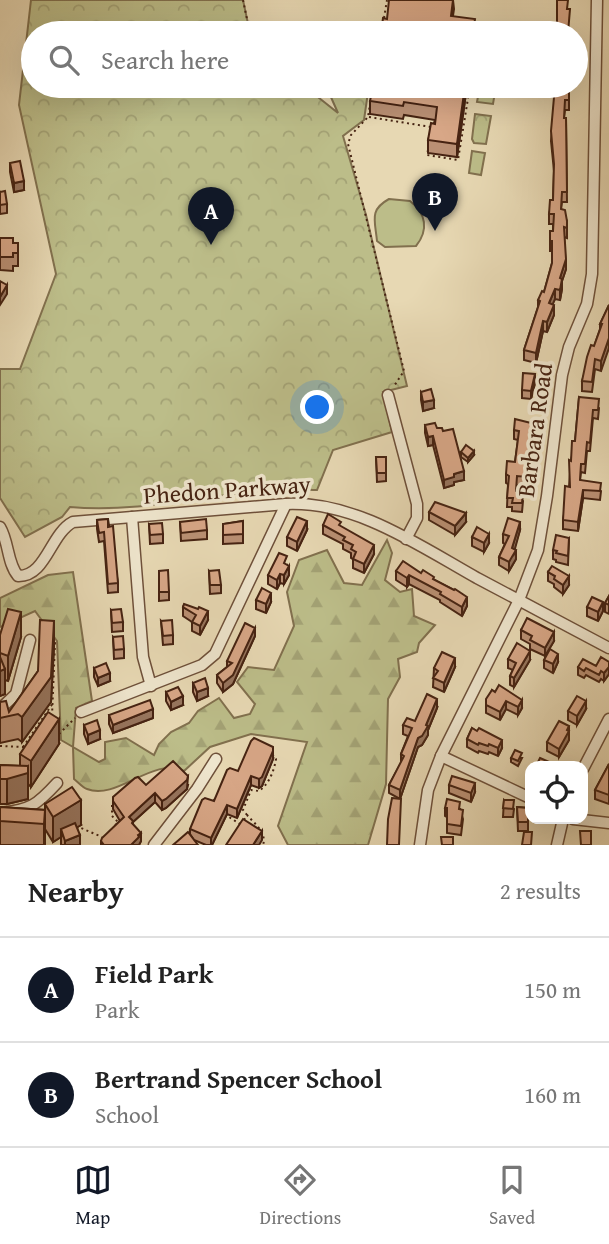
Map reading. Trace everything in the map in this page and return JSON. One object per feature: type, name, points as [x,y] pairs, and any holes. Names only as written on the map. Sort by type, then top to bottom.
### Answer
[{"type":"street","name":"Barbara Road","points":[[420,845],[428,790],[441,756],[519,600],[538,550],[562,375],[569,347],[587,304],[592,274],[597,0]]},
{"type":"street","points":[[388,395],[417,504],[416,518],[406,539]]},
{"type":"street","name":"Phedon Parkway","points":[[0,527],[6,536],[14,571],[18,576],[25,576],[35,572],[64,527],[73,523],[286,503],[332,506],[406,539],[609,648]]},
{"type":"street","points":[[81,712],[202,665],[215,654],[286,503]]},
{"type":"street","points":[[132,517],[143,657],[151,686]]},
{"type":"street","points":[[0,709],[16,694],[30,640]]},
{"type":"street","points":[[587,761],[609,719]]},
{"type":"street","points":[[441,756],[525,796]]},
{"type":"street","points":[[154,845],[197,789],[216,759]]},
{"type":"street","points":[[0,813],[19,811],[40,802],[57,783]]},
{"type":"street","points":[[588,821],[609,823]]},
{"type":"street","points":[[557,845],[562,824]]},
{"type":"path","points":[[243,0],[248,21]]},
{"type":"path","points":[[383,21],[387,0]]},
{"type":"path","points":[[443,0],[454,7],[452,21]]},
{"type":"path","points":[[371,98],[368,117],[351,135],[348,144],[404,371],[388,395]]},
{"type":"path","points":[[429,145],[427,155],[458,160],[468,98]]},
{"type":"path","points":[[368,117],[432,126],[430,136]]},
{"type":"path","points":[[50,724],[54,702],[55,643],[52,642]]},
{"type":"path","points":[[23,747],[54,702]]},
{"type":"path","points":[[54,738],[81,712]]},
{"type":"path","points":[[0,746],[23,747],[33,756]]},
{"type":"path","points":[[251,790],[259,791],[267,783],[275,765],[275,756],[272,754]]},
{"type":"path","points":[[251,783],[243,810],[262,832],[265,841],[263,845]]},
{"type":"path","points":[[118,797],[111,806],[112,816],[125,829]]},
{"type":"path","points":[[220,810],[241,825]]},
{"type":"path","points":[[237,831],[247,815]]},
{"type":"path","points":[[77,818],[81,828],[106,839]]},
{"type":"path","points":[[113,829],[118,822]]},
{"type":"path","points":[[43,829],[46,834],[45,845]]},
{"type":"green space","points":[[31,0],[243,0],[247,21],[29,21]]},
{"type":"green space","points":[[21,88],[21,98],[319,98],[338,113],[331,98],[367,98],[364,120],[343,136],[366,215],[407,386],[383,392],[392,432],[333,450],[317,490],[274,489],[120,508],[70,507],[62,517],[25,537],[0,498],[0,369],[20,369],[56,274],[19,105]]},
{"type":"green space","points":[[478,98],[494,98],[493,104],[477,102]]},
{"type":"green space","points":[[475,114],[491,116],[486,144],[474,143],[472,139]]},
{"type":"green space","points":[[472,151],[485,153],[481,175],[469,173]]},
{"type":"green space","points":[[389,199],[410,201],[420,211],[424,228],[416,246],[385,247],[377,241],[376,212],[378,207]]},
{"type":"green space","points":[[387,540],[392,553],[385,580],[400,592],[412,589],[414,616],[435,625],[419,643],[417,652],[398,659],[400,677],[388,699],[386,784],[368,845],[288,845],[278,826],[307,742],[251,734],[210,747],[184,771],[160,769],[123,785],[99,791],[85,788],[74,779],[73,747],[99,762],[105,759],[105,742],[126,738],[154,755],[159,744],[171,732],[189,723],[198,711],[219,698],[234,718],[250,714],[255,704],[237,682],[248,667],[274,670],[294,626],[287,592],[299,560],[327,550],[344,583],[362,585]]},
{"type":"green space","points":[[73,572],[92,701],[76,708],[73,747],[61,740],[57,641],[35,611],[0,627],[0,598],[48,575]]},
{"type":"building","points":[[389,0],[453,0],[451,16],[475,19],[383,21],[383,18],[387,19]]},
{"type":"building","points":[[557,0],[568,0],[569,21],[557,21]]},
{"type":"building","points":[[371,98],[463,98],[457,144],[428,140],[431,123],[435,124],[437,107],[370,101]]},
{"type":"building","points":[[554,98],[569,98],[565,100],[564,118],[567,192],[562,192],[561,209],[565,210],[567,221],[567,228],[564,227],[566,259],[560,278],[560,290],[555,289],[549,303],[554,305],[547,322],[543,321],[536,353],[524,350],[552,263],[550,231],[553,231],[554,214],[549,214],[550,200],[553,200],[554,164],[551,131]]},
{"type":"building","points":[[20,161],[24,181],[14,183],[10,163]]},
{"type":"building","points":[[5,191],[7,204],[0,205],[0,192]]},
{"type":"building","points":[[0,238],[13,238],[13,243],[18,243],[18,253],[13,253],[13,257],[0,257]]},
{"type":"building","points":[[0,281],[7,285],[0,297]]},
{"type":"building","points":[[609,305],[609,338],[601,361],[595,359],[592,382],[582,381],[591,345],[594,346]]},
{"type":"building","points":[[523,373],[535,374],[531,391],[522,390]]},
{"type":"building","points":[[431,389],[434,400],[423,402],[421,392]]},
{"type":"building","points":[[579,397],[599,399],[598,410],[593,410],[590,443],[587,442],[585,464],[581,464],[580,480],[601,483],[600,491],[583,490],[578,522],[563,520],[565,486],[570,487],[569,460],[571,461],[572,441],[575,441]]},
{"type":"building","points":[[515,419],[535,424],[534,433],[530,432],[527,477],[517,476],[516,491],[523,492],[522,503],[512,503],[513,498],[507,498],[507,461],[515,462],[519,431],[514,430]]},
{"type":"building","points":[[435,423],[437,428],[442,428],[443,431],[453,429],[464,471],[444,480],[433,436],[428,437],[425,425]]},
{"type":"building","points":[[466,445],[474,451],[468,458],[461,452]]},
{"type":"building","points":[[376,457],[386,457],[386,473],[377,473]]},
{"type":"building","points":[[435,502],[466,513],[455,526],[429,512]]},
{"type":"building","points":[[328,514],[341,522],[339,525],[374,545],[364,564],[353,559],[356,552],[351,549],[353,545],[343,540],[345,537],[323,525]]},
{"type":"building","points":[[297,517],[307,521],[297,542],[287,537]]},
{"type":"building","points":[[508,518],[520,522],[512,548],[516,550],[509,562],[499,557],[509,536],[503,534]]},
{"type":"building","points":[[108,519],[108,527],[113,526],[118,583],[108,584],[104,532],[99,533],[97,520]]},
{"type":"building","points":[[206,519],[207,530],[181,533],[180,522]]},
{"type":"building","points":[[243,521],[243,534],[223,535],[223,524]]},
{"type":"building","points":[[162,523],[163,534],[150,535],[149,524]]},
{"type":"building","points":[[477,527],[489,534],[484,543],[472,537]]},
{"type":"building","points":[[556,535],[569,538],[568,556],[553,550]]},
{"type":"building","points":[[279,553],[287,556],[284,563],[289,566],[277,580],[268,575]]},
{"type":"building","points":[[403,561],[467,597],[462,607],[440,594],[441,592],[396,571]]},
{"type":"building","points":[[552,566],[569,576],[563,585],[548,572]]},
{"type":"building","points":[[168,570],[169,592],[159,592],[159,571]]},
{"type":"building","points":[[219,570],[221,585],[210,585],[209,571]]},
{"type":"building","points":[[262,588],[271,593],[266,604],[256,600]]},
{"type":"building","points":[[592,597],[603,602],[598,612],[587,607]]},
{"type":"building","points":[[184,604],[208,611],[200,626],[192,622],[196,615],[183,607]]},
{"type":"building","points":[[8,609],[21,612],[8,656],[0,653],[0,635]]},
{"type":"building","points":[[121,609],[123,622],[112,623],[111,610]]},
{"type":"building","points":[[527,618],[554,632],[545,648],[530,640],[532,636],[521,630]]},
{"type":"building","points":[[40,620],[54,621],[51,677],[22,717],[18,714],[0,718],[0,702],[6,701],[9,712],[38,671]]},
{"type":"building","points":[[172,620],[173,635],[163,636],[161,621]]},
{"type":"building","points":[[245,623],[255,628],[233,675],[223,683],[217,675],[232,663],[227,661]]},
{"type":"building","points":[[123,636],[124,649],[114,650],[113,637]]},
{"type":"building","points":[[517,643],[530,651],[514,678],[510,676],[516,663],[508,659]]},
{"type":"building","points":[[550,649],[558,654],[553,664],[544,660]]},
{"type":"building","points":[[442,652],[455,658],[444,683],[433,678],[438,671],[434,668]]},
{"type":"building","points":[[0,657],[5,669],[0,671]]},
{"type":"building","points":[[601,657],[609,662],[604,673],[601,671],[599,675],[578,667],[583,659],[596,666]]},
{"type":"building","points":[[106,663],[110,673],[98,678],[94,668]]},
{"type":"building","points":[[205,678],[208,688],[197,692],[193,683]]},
{"type":"building","points":[[499,685],[522,700],[518,707],[506,701],[500,712],[486,705],[486,699]]},
{"type":"building","points":[[178,687],[183,696],[171,702],[166,692]]},
{"type":"building","points":[[427,694],[437,699],[426,725],[428,726],[418,738],[400,790],[389,785],[404,756],[401,754],[412,728],[403,725],[407,718],[415,721]]},
{"type":"building","points":[[577,696],[586,701],[577,716],[568,711]]},
{"type":"building","points":[[150,700],[153,709],[113,725],[109,715]]},
{"type":"building","points":[[48,712],[59,719],[31,761],[20,754]]},
{"type":"building","points":[[97,720],[100,730],[88,735],[84,725]]},
{"type":"building","points":[[559,721],[569,726],[569,731],[559,749],[547,742]]},
{"type":"building","points":[[472,728],[477,731],[479,728],[502,740],[498,748],[489,744],[478,745],[467,739]]},
{"type":"building","points":[[254,738],[273,747],[262,777],[259,779],[251,776],[237,809],[227,805],[211,838],[190,829],[202,800],[205,798],[214,801],[227,770],[230,768],[238,771]]},
{"type":"building","points":[[515,750],[522,753],[518,761],[511,758]]},
{"type":"building","points":[[173,761],[188,776],[187,780],[162,801],[155,793],[129,817],[141,833],[131,845],[104,845],[102,838],[124,817],[113,797],[135,778],[138,777],[146,785]]},
{"type":"building","points":[[609,764],[609,795],[595,790]]},
{"type":"building","points":[[0,765],[28,766],[28,773],[0,779]]},
{"type":"building","points":[[452,776],[475,783],[471,793],[449,785]]},
{"type":"building","points":[[72,787],[81,800],[53,817],[45,804]]},
{"type":"building","points":[[392,798],[401,799],[399,845],[387,845]]},
{"type":"building","points":[[447,799],[460,802],[459,809],[463,810],[461,826],[447,824]]},
{"type":"building","points":[[504,800],[514,800],[513,809],[503,808]]},
{"type":"building","points":[[0,807],[45,810],[44,824],[0,821]]},
{"type":"building","points":[[517,807],[525,808],[525,822],[518,822]]},
{"type":"building","points":[[243,819],[262,831],[253,845],[226,845]]},
{"type":"building","points":[[75,823],[80,835],[65,841],[61,829]]},
{"type":"building","points":[[580,831],[591,831],[591,845],[581,845]]},
{"type":"building","points":[[188,832],[198,845],[173,845]]},
{"type":"building","points":[[524,832],[532,832],[531,845],[522,845]]},
{"type":"building","points":[[441,837],[453,837],[453,845],[442,845]]},
{"type":"place","name":"Bertrand Spencer School","points":[[435,231]]},
{"type":"place","name":"Field Park","points":[[211,245]]}]
